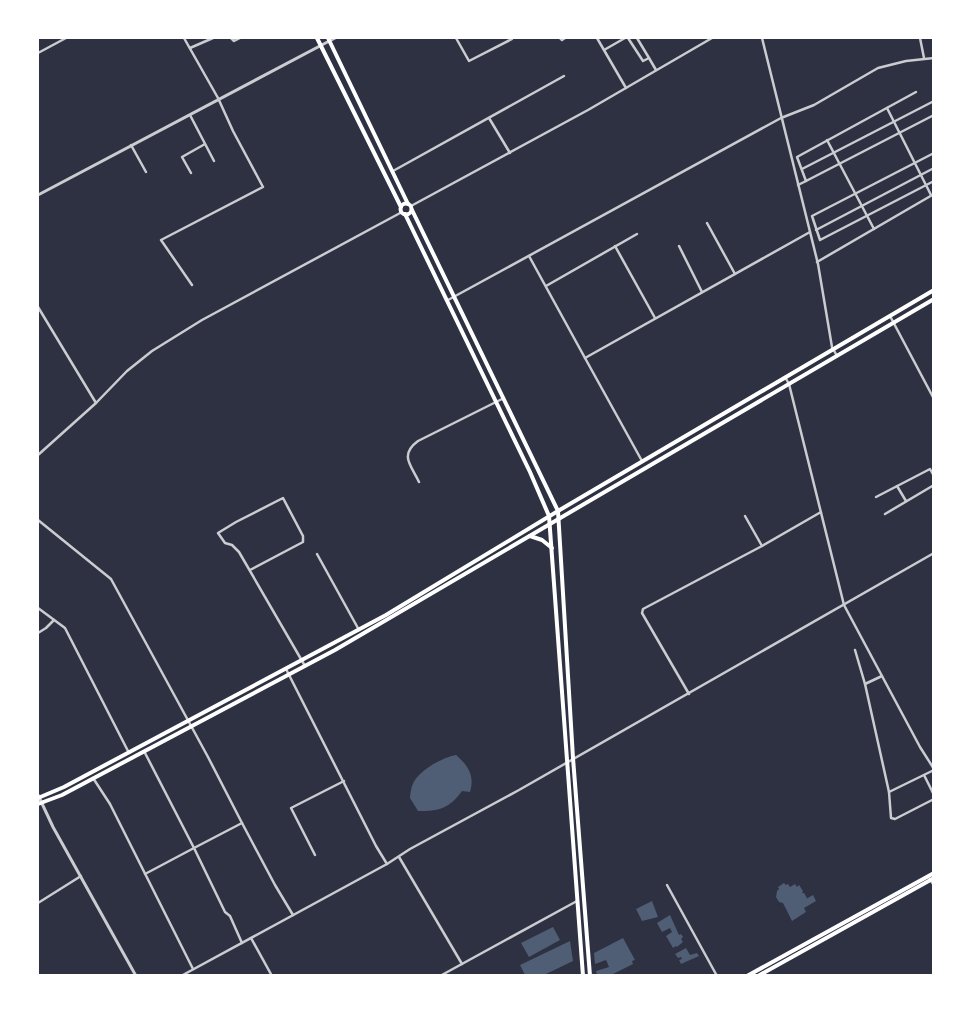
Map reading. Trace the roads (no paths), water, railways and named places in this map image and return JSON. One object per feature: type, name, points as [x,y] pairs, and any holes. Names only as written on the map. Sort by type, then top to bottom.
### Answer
[{"type":"main road","points":[[317,38],[447,301],[549,516],[583,976]]},
{"type":"main road","points":[[328,39],[558,511],[573,758],[590,976]]},
{"type":"main road","points":[[403,211],[405,204],[410,207]]},
{"type":"main road","points":[[403,211],[409,214],[410,207]]},
{"type":"main road","points":[[38,797],[64,787],[386,615],[549,516],[934,290]]},
{"type":"main road","points":[[40,804],[335,650],[934,299]]},
{"type":"main road","points":[[530,536],[542,540],[552,548]]},
{"type":"main road","points":[[758,976],[931,878],[934,873]]},
{"type":"main road","points":[[747,976],[931,878]]},
{"type":"street","points":[[38,52],[66,38]]},
{"type":"street","points":[[184,38],[218,98],[233,131],[263,187],[161,240],[192,285]]},
{"type":"street","points":[[190,48],[213,38]]},
{"type":"street","points":[[231,38],[234,41],[240,38]]},
{"type":"street","points":[[38,195],[321,45],[328,39],[335,38]]},
{"type":"street","points":[[456,38],[469,61],[512,39]]},
{"type":"street","points":[[560,38],[562,40],[565,38]]},
{"type":"street","points":[[596,38],[626,88]]},
{"type":"street","points":[[604,50],[626,38],[641,60],[643,61],[648,58]]},
{"type":"street","points":[[637,38],[656,70]]},
{"type":"street","points":[[410,207],[510,153],[712,38]]},
{"type":"street","points":[[762,38],[817,262],[833,349],[837,356]]},
{"type":"street","points":[[920,38],[924,59]]},
{"type":"street","points":[[447,301],[781,118],[814,104],[878,68],[906,61],[934,58]]},
{"type":"street","points":[[393,171],[564,76]]},
{"type":"street","points":[[806,180],[797,157],[916,92]]},
{"type":"street","points":[[802,169],[934,100]]},
{"type":"street","points":[[817,262],[932,194],[887,108]]},
{"type":"street","points":[[190,113],[214,161]]},
{"type":"street","points":[[798,185],[934,115]]},
{"type":"street","points":[[489,118],[510,153]]},
{"type":"street","points":[[827,140],[874,228]]},
{"type":"street","points":[[191,174],[182,157],[206,144]]},
{"type":"street","points":[[131,145],[146,172]]},
{"type":"street","points":[[934,153],[812,216],[820,240],[934,182]]},
{"type":"street","points":[[816,230],[934,168]]},
{"type":"street","points":[[38,455],[96,403],[126,370],[152,350],[210,315],[403,211]]},
{"type":"street","points":[[707,223],[734,274]]},
{"type":"street","points":[[585,358],[810,232]]},
{"type":"street","points":[[546,286],[637,234]]},
{"type":"street","points":[[615,246],[655,318]]},
{"type":"street","points":[[679,246],[702,292]]},
{"type":"street","points":[[529,256],[642,461]]},
{"type":"street","points":[[38,307],[96,403]]},
{"type":"street","points":[[890,316],[934,399]]},
{"type":"street","points":[[785,378],[789,384],[844,605],[934,770],[889,792]]},
{"type":"street","points":[[418,482],[407,457],[409,447],[504,398]]},
{"type":"street","points":[[876,497],[930,469],[934,476]]},
{"type":"street","points":[[885,514],[934,485]]},
{"type":"street","points":[[897,486],[906,501]]},
{"type":"street","points":[[250,570],[303,542],[303,536],[283,498],[218,533],[225,543],[232,545],[239,552],[305,666]]},
{"type":"street","points":[[688,694],[642,613],[643,609],[762,546],[821,512]]},
{"type":"street","points":[[746,516],[762,546]]},
{"type":"street","points":[[38,520],[111,579],[274,884],[293,915]]},
{"type":"street","points":[[317,554],[359,630]]},
{"type":"street","points":[[181,976],[387,864],[933,554]]},
{"type":"street","points":[[38,608],[65,628],[129,753]]},
{"type":"street","points":[[38,633],[54,620]]},
{"type":"street","points":[[855,650],[865,684],[889,792],[891,818],[895,819],[934,797],[924,775]]},
{"type":"street","points":[[286,669],[387,864]]},
{"type":"street","points":[[865,684],[882,676]]},
{"type":"street","points":[[144,751],[194,848],[224,912],[230,916],[242,943]]},
{"type":"street","points":[[93,778],[110,804],[193,969]]},
{"type":"street","points":[[315,855],[290,808],[344,781]]},
{"type":"street","points":[[38,797],[53,828],[136,976]]},
{"type":"street","points":[[145,874],[242,823]]},
{"type":"street","points":[[399,857],[462,964]]},
{"type":"street","points":[[38,903],[81,876]]},
{"type":"street","points":[[931,878],[934,885]]},
{"type":"street","points":[[667,885],[717,976]]},
{"type":"street","points":[[440,976],[578,901]]},
{"type":"street","points":[[250,938],[272,976]]},
{"type":"water","points":[[456,755],[464,763],[471,776],[470,792],[462,791],[453,802],[443,808],[418,811],[410,798],[415,780],[430,766]]},
{"type":"water","points":[[784,883],[790,887],[795,884],[797,887],[799,885],[806,899],[813,895],[816,901],[804,908],[806,912],[792,921],[783,903],[779,902],[776,897],[778,887]]},
{"type":"water","points":[[652,901],[658,917],[642,921],[636,909]]},
{"type":"water","points":[[670,915],[679,935],[681,934],[683,937],[681,939],[683,942],[673,948],[666,936],[672,932],[670,928],[662,932],[657,923]]},
{"type":"water","points":[[553,927],[560,940],[529,957],[521,943]]},
{"type":"water","points":[[623,938],[635,960],[632,961],[633,964],[611,975],[597,975],[596,971],[609,967],[606,960],[595,964],[594,953]]},
{"type":"water","points":[[570,941],[573,961],[544,975],[525,975],[520,965]]},
{"type":"water","points":[[686,948],[690,955],[697,953],[699,956],[681,964],[679,960],[682,959],[681,957],[678,958],[675,954]]}]
